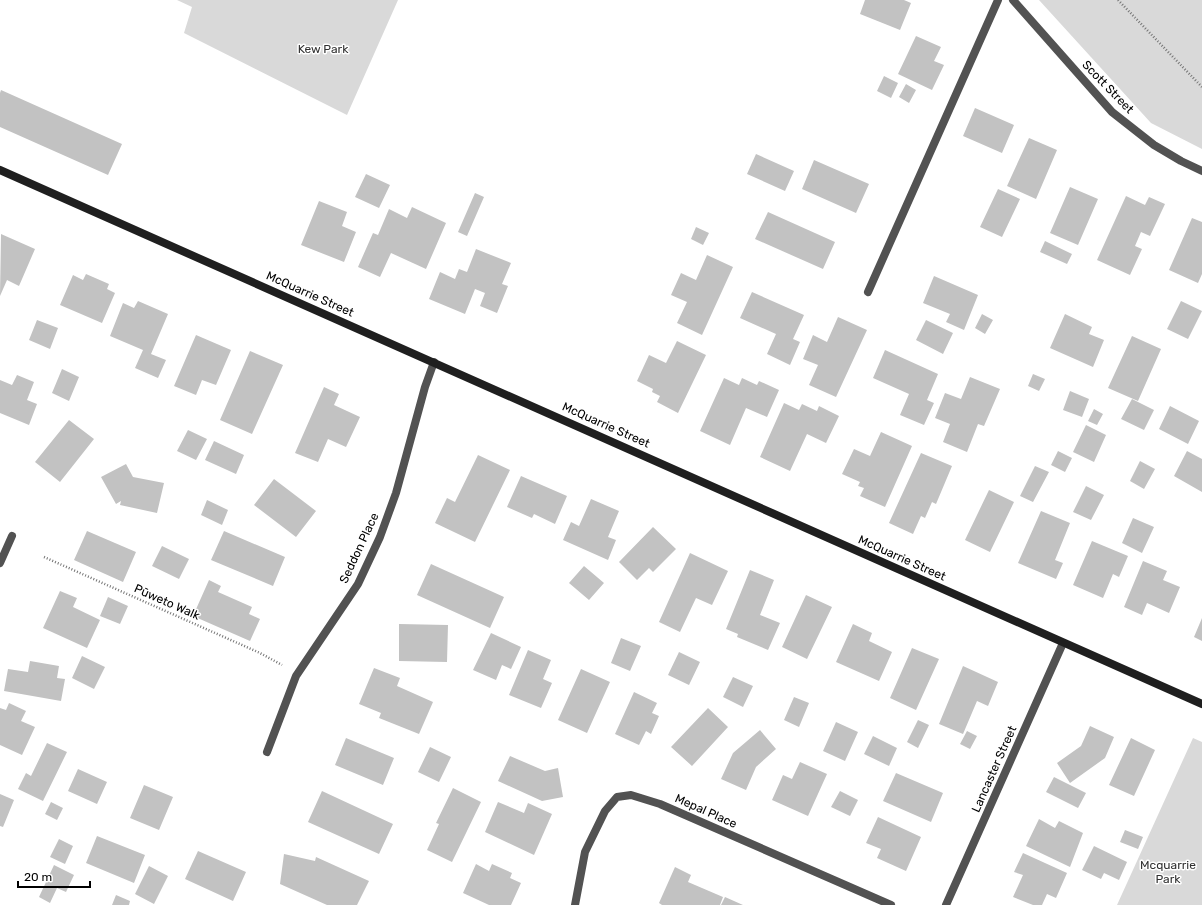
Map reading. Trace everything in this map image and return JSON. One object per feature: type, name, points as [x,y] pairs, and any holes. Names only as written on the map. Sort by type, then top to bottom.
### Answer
[{"type":"main road","name":"McQuarrie Street","points":[[0,170],[1202,704]]},
{"type":"street","points":[[868,292],[998,0]]},
{"type":"street","name":"Scott Street","points":[[1013,0],[1112,112],[1154,145],[1181,161],[1202,170]]},
{"type":"street","name":"Seddon Place","points":[[266,752],[296,676],[358,584],[380,536],[396,493],[425,387],[434,362]]},
{"type":"street","points":[[0,563],[12,536]]},
{"type":"street","name":"Lancaster Street","points":[[946,905],[1063,643]]},
{"type":"street","name":"Mepal Place","points":[[575,905],[585,852],[605,811],[617,797],[631,796],[660,804],[891,905]]},
{"type":"path","points":[[1118,0],[1202,87]]},
{"type":"path","name":"Pūweto Walk","points":[[44,557],[260,653],[282,665]]},
{"type":"green space","name":"Kew Park","points":[[177,0],[398,0],[347,115],[184,33],[192,7]]},
{"type":"green space","points":[[1039,0],[1202,0],[1202,149],[1151,123]]},
{"type":"green space","name":"Mcquarrie Park","points":[[1193,738],[1202,742],[1202,905],[1117,905]]},
{"type":"building","points":[[865,0],[904,0],[911,3],[900,30],[860,14]]},
{"type":"building","points":[[916,36],[941,47],[934,61],[944,65],[932,90],[898,74]]},
{"type":"building","points":[[884,76],[898,83],[891,98],[877,91]]},
{"type":"building","points":[[906,84],[916,90],[909,103],[899,97]]},
{"type":"building","points":[[1,90],[122,144],[108,175],[0,127]]},
{"type":"building","points":[[975,108],[1014,125],[1002,153],[963,136]]},
{"type":"building","points":[[1029,138],[1057,150],[1036,199],[1007,186]]},
{"type":"building","points":[[756,154],[794,171],[785,191],[747,174]]},
{"type":"building","points":[[814,160],[869,184],[856,213],[802,189]]},
{"type":"building","points":[[366,174],[390,185],[379,208],[355,197]]},
{"type":"building","points":[[1070,187],[1098,199],[1078,245],[1050,233]]},
{"type":"building","points":[[998,189],[1020,199],[1002,237],[980,227]]},
{"type":"building","points":[[475,193],[484,197],[467,236],[458,232]]},
{"type":"building","points":[[1126,196],[1145,205],[1149,197],[1165,204],[1150,236],[1141,232],[1135,246],[1142,249],[1130,275],[1097,260]]},
{"type":"building","points":[[319,201],[347,212],[342,226],[356,232],[344,262],[301,245]]},
{"type":"building","points":[[412,207],[446,223],[426,269],[391,253],[380,277],[358,267],[373,233],[378,235],[389,209],[407,218]]},
{"type":"building","points":[[768,212],[835,242],[823,269],[755,239]]},
{"type":"building","points":[[1192,218],[1202,222],[1202,274],[1198,283],[1169,270]]},
{"type":"building","points":[[696,227],[709,233],[703,245],[691,239]]},
{"type":"building","points":[[1,234],[35,249],[19,286],[7,280],[0,296]]},
{"type":"building","points":[[1045,241],[1072,254],[1067,264],[1040,252]]},
{"type":"building","points":[[476,249],[511,263],[502,284],[508,286],[497,313],[480,306],[485,293],[475,289],[465,314],[429,299],[440,272],[455,279],[459,269],[467,272]]},
{"type":"building","points":[[707,255],[733,267],[702,335],[677,323],[687,302],[671,295],[681,273],[696,280]]},
{"type":"building","points":[[86,274],[109,284],[107,289],[115,293],[102,323],[60,305],[73,275],[83,280]]},
{"type":"building","points":[[934,276],[978,295],[964,330],[946,322],[950,314],[923,303]]},
{"type":"building","points":[[752,292],[804,315],[793,339],[800,342],[790,365],[767,354],[776,334],[740,318]]},
{"type":"building","points":[[138,301],[168,314],[151,354],[166,360],[158,378],[135,368],[143,350],[110,336],[123,303],[134,308]]},
{"type":"building","points":[[1181,301],[1202,311],[1188,339],[1167,329]]},
{"type":"building","points":[[982,314],[993,320],[985,334],[975,328]]},
{"type":"building","points":[[1065,314],[1092,327],[1089,334],[1104,340],[1093,367],[1050,348]]},
{"type":"building","points":[[838,317],[867,330],[836,397],[809,385],[818,365],[803,359],[813,335],[827,342]]},
{"type":"building","points":[[37,320],[58,328],[50,349],[29,340]]},
{"type":"building","points":[[926,320],[953,333],[943,354],[916,340]]},
{"type":"building","points":[[196,335],[231,350],[216,385],[202,380],[196,395],[174,386]]},
{"type":"building","points":[[1132,336],[1161,349],[1138,401],[1108,388]]},
{"type":"building","points":[[677,341],[706,355],[678,413],[657,402],[660,396],[652,392],[653,389],[637,381],[649,355],[666,363]]},
{"type":"building","points":[[885,350],[938,374],[927,400],[934,403],[924,425],[900,415],[909,394],[873,378]]},
{"type":"building","points":[[250,351],[283,365],[252,434],[220,420]]},
{"type":"building","points":[[62,369],[79,377],[69,401],[52,393]]},
{"type":"building","points":[[1033,374],[1045,379],[1039,391],[1028,386]]},
{"type":"building","points":[[17,375],[34,382],[27,400],[37,404],[29,425],[0,413],[0,380],[12,385]]},
{"type":"building","points":[[970,377],[1000,389],[984,426],[978,424],[967,452],[943,442],[950,424],[935,418],[945,393],[961,399]]},
{"type":"building","points":[[724,378],[739,385],[742,378],[757,385],[759,381],[779,390],[767,417],[746,408],[730,445],[700,431]]},
{"type":"building","points":[[324,387],[339,394],[334,405],[360,417],[346,447],[328,439],[318,462],[295,453]]},
{"type":"building","points":[[1070,391],[1089,399],[1082,417],[1063,410]]},
{"type":"building","points":[[1132,399],[1154,410],[1144,430],[1121,419]]},
{"type":"building","points":[[784,403],[799,410],[802,404],[817,411],[819,406],[839,416],[826,443],[807,434],[790,471],[760,457]]},
{"type":"building","points":[[1170,406],[1199,421],[1188,444],[1159,429]]},
{"type":"building","points":[[1094,409],[1103,414],[1097,425],[1088,421]]},
{"type":"building","points":[[69,420],[94,439],[60,482],[35,462]]},
{"type":"building","points":[[1086,425],[1106,435],[1094,462],[1073,452]]},
{"type":"building","points":[[188,430],[207,439],[196,460],[177,451]]},
{"type":"building","points":[[881,432],[912,446],[885,507],[860,496],[864,488],[858,486],[860,482],[842,474],[854,449],[870,456]]},
{"type":"building","points":[[214,441],[244,455],[236,474],[205,460]]},
{"type":"building","points":[[1058,451],[1072,458],[1065,472],[1051,465]]},
{"type":"building","points":[[1187,451],[1202,459],[1202,492],[1174,476]]},
{"type":"building","points":[[921,453],[952,466],[936,504],[932,502],[925,518],[921,516],[913,534],[889,523]]},
{"type":"building","points":[[478,455],[510,470],[475,542],[435,523],[447,498],[455,502]]},
{"type":"building","points":[[1140,461],[1155,469],[1144,489],[1130,481]]},
{"type":"building","points":[[126,464],[133,477],[164,483],[157,513],[120,505],[121,501],[116,504],[101,477]]},
{"type":"building","points":[[1035,466],[1049,472],[1033,502],[1020,496]]},
{"type":"building","points":[[521,476],[567,496],[555,524],[534,514],[532,518],[507,507]]},
{"type":"building","points":[[274,479],[316,511],[296,537],[254,505]]},
{"type":"building","points":[[1086,486],[1104,495],[1091,520],[1073,512]]},
{"type":"building","points":[[989,490],[1014,502],[990,552],[965,540]]},
{"type":"building","points":[[591,499],[619,511],[608,537],[616,540],[608,560],[563,540],[571,522],[579,526]]},
{"type":"building","points":[[207,500],[228,510],[222,525],[201,515]]},
{"type":"building","points":[[1041,511],[1070,523],[1055,560],[1063,563],[1056,579],[1018,563]]},
{"type":"building","points":[[1133,518],[1154,527],[1142,553],[1122,543]]},
{"type":"building","points":[[653,527],[676,549],[653,572],[649,568],[637,580],[619,562]]},
{"type":"building","points":[[87,531],[136,552],[123,582],[74,560]]},
{"type":"building","points":[[224,531],[285,557],[273,586],[211,560]]},
{"type":"building","points":[[1092,541],[1128,556],[1119,577],[1113,574],[1103,598],[1073,585]]},
{"type":"building","points":[[162,546],[189,559],[179,579],[152,566]]},
{"type":"building","points":[[690,553],[728,571],[712,605],[696,598],[680,632],[659,622]]},
{"type":"building","points":[[1143,561],[1167,571],[1163,580],[1180,587],[1169,613],[1147,603],[1142,615],[1124,607]]},
{"type":"building","points":[[431,564],[504,597],[490,628],[417,595]]},
{"type":"building","points":[[584,566],[604,583],[589,600],[569,583]]},
{"type":"building","points":[[750,570],[774,580],[760,615],[780,623],[768,650],[737,637],[738,634],[726,629]]},
{"type":"building","points":[[209,580],[221,586],[218,592],[252,607],[249,614],[260,619],[250,641],[193,616]]},
{"type":"building","points":[[60,591],[77,598],[73,607],[100,620],[87,648],[43,628]]},
{"type":"building","points":[[806,595],[832,607],[807,659],[782,647]]},
{"type":"building","points":[[108,597],[128,606],[120,624],[100,616]]},
{"type":"building","points":[[1202,618],[1202,641],[1194,637]]},
{"type":"building","points":[[399,624],[448,625],[447,662],[399,661]]},
{"type":"building","points":[[853,624],[872,633],[869,641],[892,652],[879,681],[836,662]]},
{"type":"building","points":[[491,633],[521,647],[511,669],[502,665],[496,680],[473,670]]},
{"type":"building","points":[[621,638],[641,646],[630,671],[611,663]]},
{"type":"building","points":[[912,648],[939,659],[916,710],[890,698]]},
{"type":"building","points":[[528,650],[551,660],[543,679],[552,683],[541,708],[509,695]]},
{"type":"building","points":[[679,652],[700,662],[689,685],[668,675]]},
{"type":"building","points":[[82,656],[105,667],[94,689],[72,678]]},
{"type":"building","points":[[30,661],[59,666],[57,678],[65,679],[61,701],[4,691],[8,669],[28,672]]},
{"type":"building","points":[[963,666],[998,682],[988,706],[977,701],[963,734],[939,724]]},
{"type":"building","points":[[374,668],[400,678],[397,686],[433,702],[419,734],[379,718],[381,713],[359,704]]},
{"type":"building","points":[[581,669],[610,682],[587,733],[558,720]]},
{"type":"building","points":[[733,677],[753,686],[743,707],[723,697]]},
{"type":"building","points":[[634,692],[657,703],[652,713],[659,716],[651,734],[646,731],[639,745],[615,734]]},
{"type":"building","points":[[794,697],[809,703],[799,727],[784,720]]},
{"type":"building","points":[[9,703],[26,711],[21,721],[35,727],[22,755],[0,745],[0,708],[6,710]]},
{"type":"building","points":[[708,708],[728,727],[692,766],[671,747]]},
{"type":"building","points":[[918,720],[929,725],[918,748],[907,742]]},
{"type":"building","points":[[836,722],[858,732],[845,761],[823,751]]},
{"type":"building","points":[[1090,726],[1114,737],[1105,758],[1070,783],[1057,763],[1081,746]]},
{"type":"building","points":[[760,730],[776,749],[756,767],[746,790],[721,779],[733,753]]},
{"type":"building","points":[[967,731],[977,736],[970,749],[960,744]]},
{"type":"building","points":[[873,736],[897,748],[889,766],[864,754]]},
{"type":"building","points":[[346,738],[394,758],[383,785],[335,765]]},
{"type":"building","points":[[1131,738],[1155,750],[1134,796],[1109,785]]},
{"type":"building","points":[[47,743],[67,752],[43,801],[18,789],[26,773],[31,776]]},
{"type":"building","points":[[430,747],[451,757],[439,782],[418,772]]},
{"type":"building","points":[[510,756],[545,771],[558,768],[563,797],[542,801],[498,781]]},
{"type":"building","points":[[800,762],[827,774],[808,816],[772,800],[783,775],[792,779]]},
{"type":"building","points":[[78,769],[107,782],[97,804],[68,791]]},
{"type":"building","points":[[896,773],[943,793],[931,822],[883,801]]},
{"type":"building","points":[[1054,777],[1086,793],[1078,808],[1046,792]]},
{"type":"building","points":[[144,785],[173,797],[159,830],[130,818]]},
{"type":"building","points":[[453,788],[481,802],[452,862],[427,850],[439,824],[436,823]]},
{"type":"building","points":[[322,791],[393,824],[379,854],[308,822]]},
{"type":"building","points":[[840,791],[858,800],[850,816],[831,807]]},
{"type":"building","points":[[0,794],[14,800],[3,827],[0,826]]},
{"type":"building","points":[[51,802],[63,808],[57,820],[45,814]]},
{"type":"building","points":[[498,802],[524,813],[528,803],[552,814],[534,855],[485,832]]},
{"type":"building","points":[[878,817],[921,837],[906,871],[877,858],[881,849],[866,843]]},
{"type":"building","points":[[1039,819],[1055,828],[1059,821],[1083,833],[1070,867],[1026,846]]},
{"type":"building","points":[[1125,830],[1143,837],[1138,849],[1120,842]]},
{"type":"building","points":[[97,836],[145,855],[134,883],[86,863]]},
{"type":"building","points":[[59,839],[73,846],[65,864],[50,857]]},
{"type":"building","points":[[1094,846],[1127,862],[1119,880],[1104,873],[1101,879],[1082,870]]},
{"type":"building","points":[[198,851],[246,872],[233,901],[185,879]]},
{"type":"building","points":[[1023,853],[1067,873],[1056,898],[1047,894],[1042,905],[1033,905],[1013,897],[1023,875],[1014,872]]},
{"type":"building","points":[[284,854],[315,861],[316,857],[369,881],[357,905],[327,905],[280,884]]},
{"type":"building","points":[[476,864],[489,871],[492,864],[512,873],[510,878],[521,883],[511,905],[489,905],[463,893]]},
{"type":"building","points":[[54,865],[74,875],[66,892],[57,888],[50,903],[39,897]]},
{"type":"building","points":[[149,866],[168,876],[154,904],[135,894]]},
{"type":"building","points":[[675,867],[691,875],[688,882],[723,897],[720,905],[662,905],[659,903]]},
{"type":"building","points":[[116,895],[130,901],[129,905],[112,905]]},
{"type":"building","points":[[725,897],[743,905],[721,905]]}]
